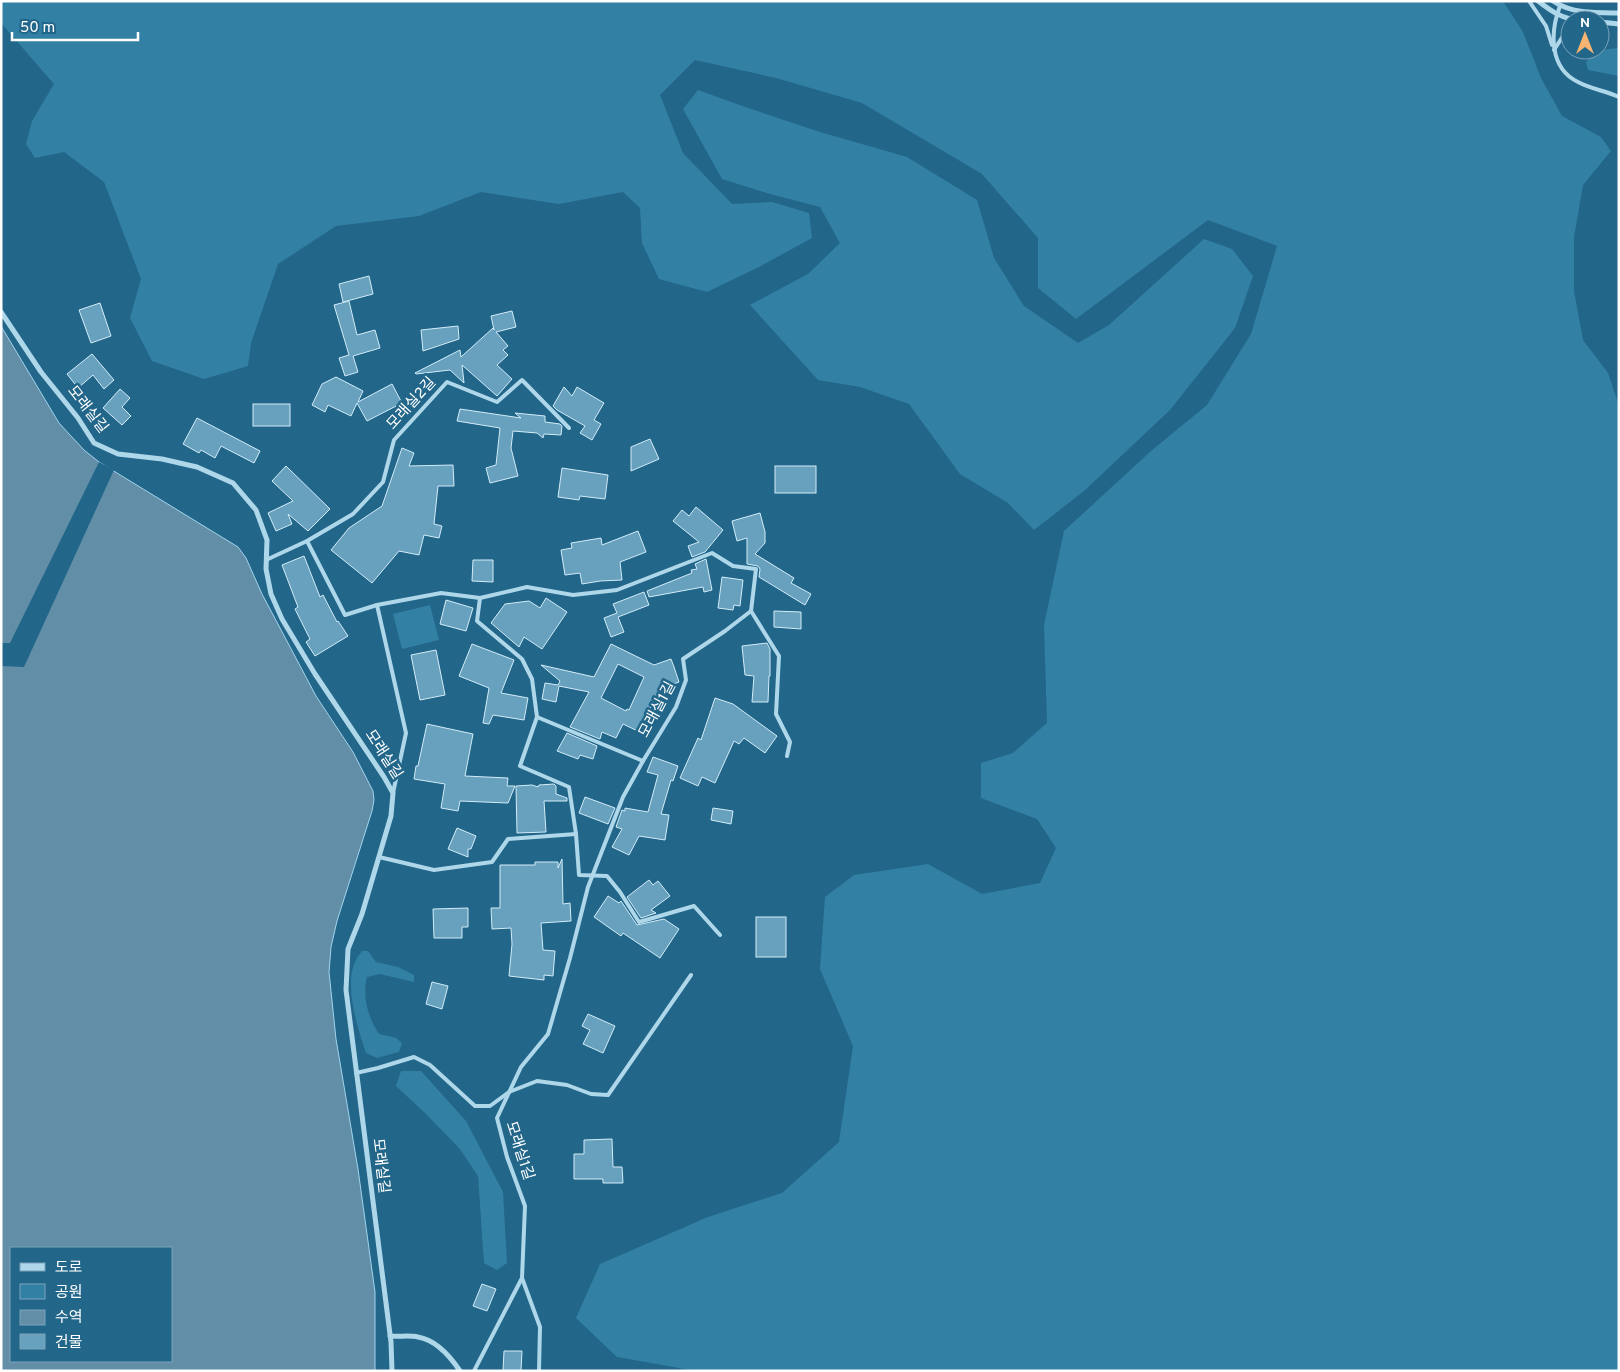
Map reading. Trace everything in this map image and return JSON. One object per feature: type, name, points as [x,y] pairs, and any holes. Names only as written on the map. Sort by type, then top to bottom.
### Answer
[{"type":"street","points":[[1538,1],[1560,15]]},
{"type":"street","points":[[1553,1],[1560,6],[1577,11],[1619,13]]},
{"type":"street","name":"모래실길","points":[[1,312],[41,372],[78,418],[94,442],[118,454],[162,459],[197,467],[233,483],[256,510],[267,540],[266,568],[271,594],[282,619],[315,674],[393,793],[391,816],[362,914],[348,949],[346,990],[390,1336],[392,1371]]},
{"type":"street","points":[[390,1336],[418,1337],[432,1342],[452,1359],[460,1371]]},
{"type":"lane","points":[[1529,1],[1546,26],[1562,70],[1578,82],[1619,97]]},
{"type":"lane","points":[[1554,50],[1552,37],[1560,6]]},
{"type":"lane","points":[[1554,50],[1560,41]]},
{"type":"lane","name":"모래실2길","points":[[266,560],[307,541],[353,514],[383,482],[394,440],[447,382],[497,402],[522,380],[569,428]]},
{"type":"lane","points":[[307,541],[345,615],[378,605],[441,593],[480,598],[527,587],[573,595],[617,590],[712,553],[733,566],[756,569],[751,611],[779,656],[776,714],[790,742],[787,756]]},
{"type":"lane","points":[[480,598],[477,621],[522,659],[532,679],[536,717],[520,766],[569,787],[576,834],[579,875],[607,876],[620,892],[639,922],[694,906],[720,934]]},
{"type":"lane","points":[[378,605],[406,733],[393,793]]},
{"type":"lane","name":"모래실1길","points":[[474,1371],[522,1278],[525,1206],[507,1157],[496,1118],[521,1067],[548,1034],[592,876],[623,797],[676,707],[686,680],[683,659],[726,631],[751,611]]},
{"type":"lane","points":[[536,717],[643,761]]},
{"type":"lane","points":[[379,857],[434,870],[492,862],[508,839],[576,834]]},
{"type":"lane","points":[[356,1073],[414,1057],[430,1065],[475,1106],[490,1106],[509,1092],[536,1081],[567,1085],[591,1094],[608,1095],[692,975]]},
{"type":"lane","points":[[522,1278],[540,1327],[539,1371]]},
{"type":"green space","points":[[1,1],[1503,1],[1523,32],[1541,78],[1562,116],[1601,137],[1611,151],[1583,185],[1574,237],[1574,291],[1583,340],[1608,373],[1619,406],[1619,1371],[696,1371],[617,1357],[576,1318],[600,1264],[708,1217],[782,1193],[839,1142],[853,1046],[820,969],[825,897],[854,875],[928,864],[982,894],[1040,883],[1056,848],[1037,819],[981,798],[981,763],[1013,753],[1047,723],[1044,625],[1064,531],[1151,451],[1207,405],[1251,334],[1277,246],[1208,220],[1076,319],[1038,288],[1038,238],[982,174],[862,103],[776,78],[695,60],[660,95],[683,153],[732,204],[772,202],[809,213],[812,238],[759,267],[707,292],[659,279],[642,243],[640,208],[623,192],[559,204],[481,192],[419,216],[336,226],[278,264],[251,343],[248,366],[204,379],[152,361],[130,318],[141,279],[104,182],[64,152],[35,158],[26,144],[32,121],[54,84],[1,23]]},
{"type":"green space","points":[[1619,48],[1619,76],[1588,70],[1586,62],[1588,60],[1610,60],[1610,49]]},
{"type":"green space","points":[[698,90],[820,132],[907,157],[977,200],[994,258],[1024,306],[1078,343],[1109,325],[1204,239],[1232,249],[1253,276],[1235,328],[1170,410],[1084,491],[1034,530],[1008,503],[960,474],[909,404],[860,387],[818,380],[750,305],[808,274],[840,243],[820,207],[722,179],[683,109]]},
{"type":"green space","points":[[430,605],[439,640],[402,649],[393,614]]},
{"type":"green space","points":[[362,951],[368,951],[376,962],[398,967],[414,975],[414,982],[380,974],[367,977],[365,992],[367,1007],[375,1028],[379,1034],[396,1038],[402,1043],[399,1052],[377,1058],[366,1053],[359,1032],[351,994],[352,970],[356,959]]},
{"type":"green space","points":[[401,1071],[421,1071],[466,1121],[503,1192],[507,1263],[497,1270],[484,1263],[478,1176],[460,1149],[396,1086]]},
{"type":"water","points":[[1,326],[59,423],[84,450],[99,462],[238,547],[246,558],[262,594],[316,696],[353,752],[373,791],[372,811],[337,921],[331,947],[329,972],[336,1039],[358,1169],[375,1292],[375,1371],[1,1371]]},
{"type":"pier","points":[[99,462],[114,470],[24,667],[1,666],[1,643],[10,643]]},
{"type":"building","points":[[369,276],[373,294],[343,302],[339,284]]},
{"type":"building","points":[[349,301],[357,335],[375,330],[380,348],[353,356],[358,372],[345,376],[339,358],[349,355],[334,305]]},
{"type":"building","points":[[100,303],[111,336],[91,343],[79,310]]},
{"type":"building","points":[[512,311],[516,327],[496,332],[508,346],[503,350],[508,355],[497,365],[512,379],[497,396],[462,365],[464,383],[450,370],[415,373],[460,350],[461,357],[493,328],[494,330],[491,316]]},
{"type":"building","points":[[458,326],[459,339],[423,351],[421,330]]},
{"type":"building","points":[[92,354],[114,380],[104,389],[93,375],[78,388],[67,374]]},
{"type":"building","points":[[336,377],[363,391],[358,402],[392,384],[402,403],[367,421],[357,403],[351,416],[328,405],[325,412],[312,405],[322,384]]},
{"type":"building","points":[[564,387],[572,396],[577,387],[604,403],[594,420],[601,424],[592,440],[580,433],[585,426],[553,406]]},
{"type":"building","points":[[120,389],[130,398],[122,407],[131,416],[122,425],[103,408]]},
{"type":"building","points":[[253,404],[290,404],[290,426],[253,426]]},
{"type":"building","points":[[460,409],[521,418],[515,413],[545,416],[545,422],[562,426],[561,435],[544,434],[543,438],[537,433],[513,431],[511,448],[518,476],[490,483],[486,468],[496,465],[500,428],[457,421]]},
{"type":"building","points":[[197,418],[260,451],[254,463],[221,446],[215,458],[201,450],[199,453],[183,444]]},
{"type":"building","points":[[650,439],[659,459],[631,471],[631,447]]},
{"type":"building","points":[[402,448],[414,453],[409,466],[453,465],[454,486],[438,486],[434,524],[442,526],[439,538],[424,535],[419,555],[399,551],[372,583],[331,550],[349,528],[382,506]]},
{"type":"building","points":[[286,466],[330,509],[308,531],[288,514],[292,524],[276,531],[268,513],[293,501],[272,481]]},
{"type":"building","points":[[775,466],[816,466],[816,493],[775,493]]},
{"type":"building","points":[[562,468],[608,475],[605,499],[580,496],[579,500],[558,497]]},
{"type":"building","points":[[696,507],[723,530],[705,552],[692,557],[688,546],[699,542],[673,521],[682,510],[689,516]]},
{"type":"building","points":[[760,513],[765,532],[765,543],[755,554],[794,578],[791,583],[811,594],[805,605],[759,577],[760,569],[758,566],[747,564],[747,538],[737,541],[732,521]]},
{"type":"building","points":[[638,531],[646,552],[620,562],[622,580],[582,584],[580,573],[565,575],[561,550],[572,548],[571,543],[601,538],[602,545]]},
{"type":"building","points":[[304,556],[320,597],[323,595],[337,622],[348,636],[315,656],[306,642],[310,639],[295,609],[298,607],[282,565]]},
{"type":"building","points":[[706,559],[712,590],[704,592],[703,587],[649,597],[647,591],[692,573],[691,570],[697,569],[695,564]]},
{"type":"building","points":[[473,560],[493,560],[493,582],[472,581]]},
{"type":"building","points":[[722,577],[743,580],[740,606],[734,605],[733,610],[718,608]]},
{"type":"building","points":[[644,592],[649,605],[618,617],[624,632],[611,637],[604,618],[617,613],[613,604]]},
{"type":"building","points":[[546,598],[567,612],[542,649],[524,637],[519,647],[491,623],[505,604],[529,601],[540,608]]},
{"type":"building","points":[[446,600],[473,608],[466,631],[440,624]]},
{"type":"building","points":[[774,611],[801,612],[801,629],[774,627]]},
{"type":"building","points":[[767,643],[770,649],[768,702],[752,702],[754,676],[745,675],[742,646]]},
{"type":"building","points":[[472,644],[514,660],[501,693],[528,698],[524,720],[493,715],[489,724],[483,723],[489,688],[459,676]]},
{"type":"building","points":[[611,644],[654,665],[671,659],[679,682],[659,689],[645,719],[652,722],[646,735],[623,724],[616,738],[602,732],[600,739],[570,727],[589,692],[559,686],[556,702],[542,699],[545,683],[558,685],[560,681],[541,665],[594,677]],"holes":[[[618,664],[644,677],[629,710],[627,709],[626,711],[601,698]]]},
{"type":"building","points":[[436,650],[445,695],[420,700],[411,655]]},
{"type":"building","points":[[715,698],[733,704],[777,736],[765,753],[744,738],[739,744],[734,741],[715,783],[702,777],[698,786],[680,778],[698,738],[701,740]]},
{"type":"building","points":[[427,724],[473,734],[465,776],[508,778],[507,786],[515,786],[508,803],[460,801],[458,811],[441,808],[445,784],[414,779]]},
{"type":"building","points":[[567,733],[597,746],[593,759],[580,755],[578,759],[557,751]]},
{"type":"building","points":[[653,757],[678,766],[673,781],[671,780],[661,814],[669,815],[665,840],[639,836],[629,855],[612,847],[622,829],[616,827],[622,810],[625,811],[625,808],[648,812],[658,775],[647,772]]},
{"type":"building","points":[[554,784],[556,786],[556,794],[567,798],[567,801],[544,801],[546,832],[517,833],[516,786],[532,785],[538,787],[539,785]]},
{"type":"building","points":[[585,797],[615,808],[608,824],[579,813]]},
{"type":"building","points":[[713,808],[733,811],[731,824],[711,820]]},
{"type":"building","points":[[457,828],[476,836],[471,849],[468,849],[468,857],[448,849]]},
{"type":"building","points":[[562,859],[563,904],[570,903],[571,921],[541,923],[543,950],[555,951],[553,976],[544,975],[544,980],[509,976],[512,944],[511,928],[492,929],[491,908],[500,908],[500,865],[535,865],[535,862],[558,862],[558,868]]},
{"type":"building","points":[[649,880],[653,885],[658,881],[670,896],[651,910],[656,913],[641,918],[627,897]]},
{"type":"building","points":[[608,896],[619,903],[621,901],[637,925],[664,919],[679,929],[660,958],[623,933],[621,936],[594,917]]},
{"type":"building","points":[[468,908],[468,927],[462,927],[462,938],[434,938],[433,909]]},
{"type":"building","points":[[756,917],[786,917],[786,957],[756,957]]},
{"type":"building","points":[[432,982],[448,986],[442,1009],[426,1004]]},
{"type":"building","points":[[588,1014],[615,1026],[603,1053],[583,1044],[590,1030],[582,1026]]},
{"type":"building","points":[[612,1139],[613,1167],[622,1167],[623,1183],[603,1183],[603,1179],[574,1179],[574,1154],[584,1154],[584,1140]]},
{"type":"building","points":[[482,1284],[496,1289],[487,1311],[473,1306]]},
{"type":"building","points":[[504,1351],[522,1351],[521,1371],[503,1371]]}]
